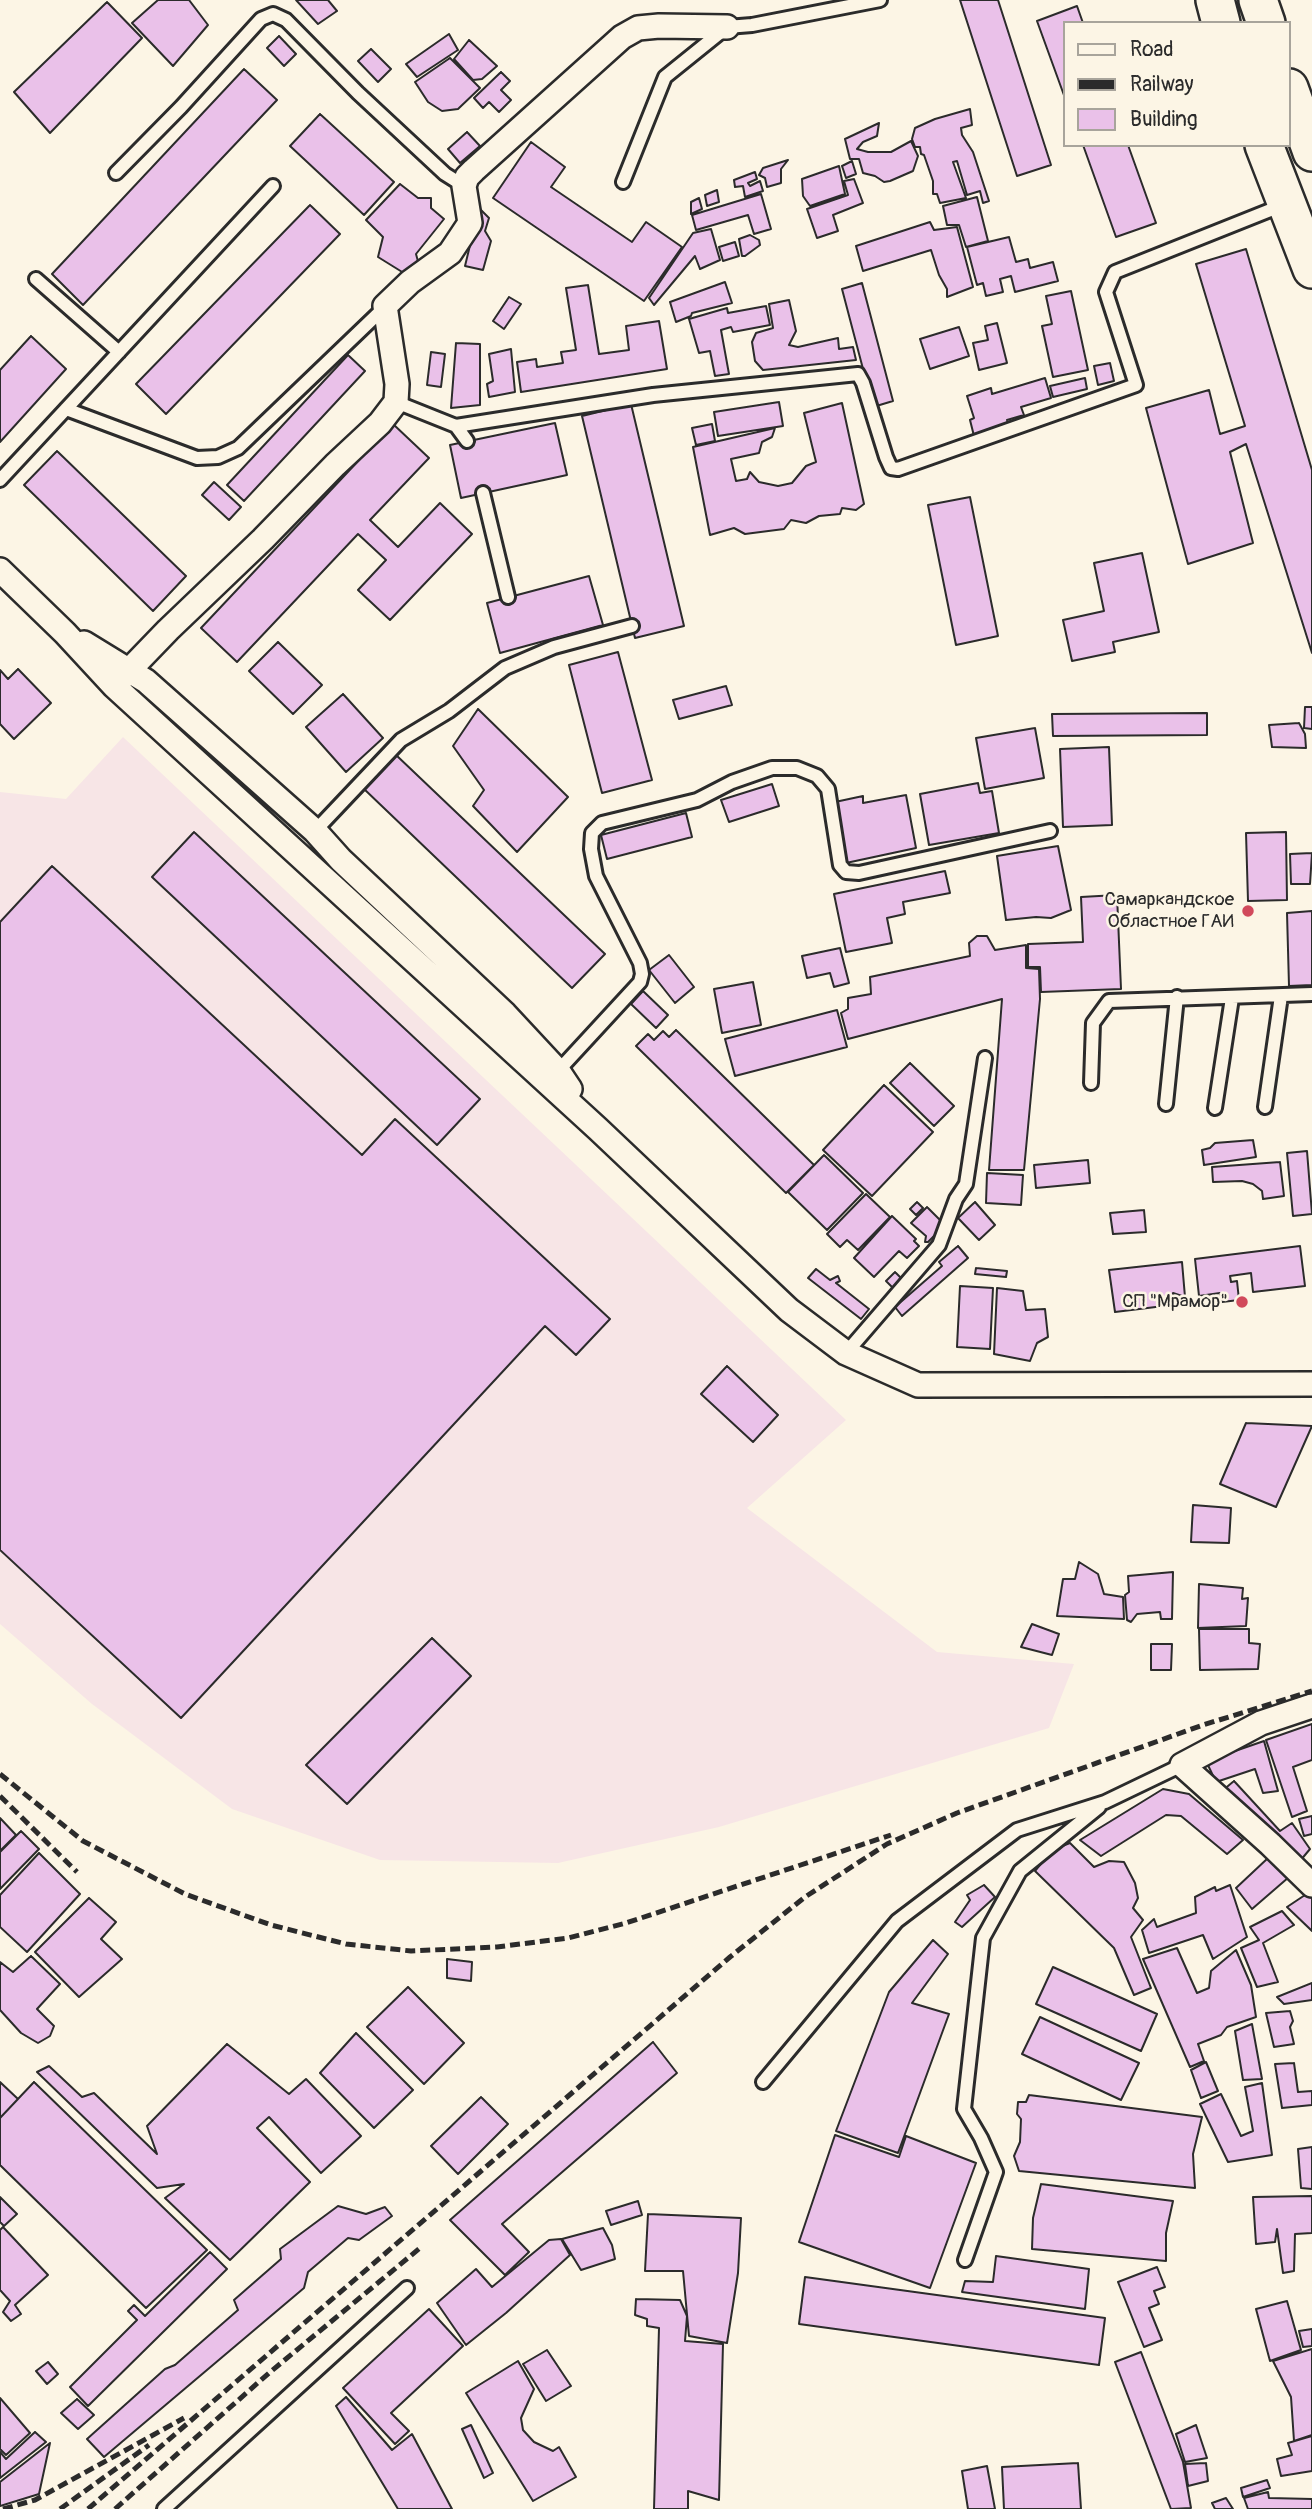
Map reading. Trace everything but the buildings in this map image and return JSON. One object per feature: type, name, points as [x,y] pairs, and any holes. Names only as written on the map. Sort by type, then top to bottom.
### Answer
[{"type":"main road","points":[[1215,0],[1220,21]]},
{"type":"main road","points":[[1258,0],[1265,21]]},
{"type":"main road","points":[[1291,94],[1312,152]]},
{"type":"main road","points":[[1265,147],[1312,269]]},
{"type":"street","points":[[122,678],[380,423],[396,402],[397,384],[385,306],[410,282],[450,253],[470,223],[464,186],[467,177],[622,37],[639,28],[659,26],[727,27]]},
{"type":"street","points":[[0,570],[65,633],[122,678],[789,1310],[846,1353],[918,1385],[1312,1384]]},
{"type":"street","points":[[122,678],[146,681],[315,831],[341,860],[505,1014],[558,1071],[598,1129]]},
{"type":"street","points":[[1312,1706],[1261,1723],[1182,1765],[1312,1885]]},
{"type":"lane","points":[[623,182],[665,77],[727,27],[752,25],[880,0]]},
{"type":"lane","points":[[116,173],[261,19],[273,14],[286,20],[445,174],[464,186]]},
{"type":"lane","points":[[0,480],[273,187]]},
{"type":"lane","points":[[396,402],[456,426],[653,395],[858,374],[886,457],[891,468],[898,469],[1136,385],[1106,292],[1115,272],[1286,203]]},
{"type":"lane","points":[[36,279],[119,352]]},
{"type":"lane","points":[[66,409],[197,458],[218,457],[238,448],[385,306]]},
{"type":"lane","points":[[456,426],[467,441]]},
{"type":"lane","points":[[483,494],[508,597]]},
{"type":"lane","points":[[315,831],[401,740],[449,712],[526,652],[554,648],[632,626]]},
{"type":"lane","points":[[558,1071],[640,982],[642,974],[640,963],[596,876],[591,849],[593,833],[602,823],[697,800],[732,782],[772,768],[797,768],[817,776],[828,789],[840,865],[846,872],[859,873],[1050,831]]},
{"type":"lane","points":[[1091,1083],[1093,1023],[1109,1001],[1312,994]]},
{"type":"lane","points":[[1265,1107],[1281,996]]},
{"type":"lane","points":[[1166,1104],[1177,997]]},
{"type":"lane","points":[[1215,1108],[1232,998]]},
{"type":"lane","points":[[846,1353],[939,1245],[956,1199],[966,1184],[985,1058]]},
{"type":"lane","points":[[763,2082],[897,1921],[1017,1830],[1105,1802],[1182,1765]]},
{"type":"lane","points":[[965,2260],[996,2172],[964,2109],[983,1938],[1020,1871],[1105,1802]]},
{"type":"lane","points":[[164,2509],[407,2288]]},
{"type":"shaded area","points":[[123,737],[846,1420],[747,1508],[937,1652],[1074,1664],[1049,1728],[719,1827],[558,1863],[380,1860],[232,1809],[92,1704],[0,1624],[0,792],[66,799]]},
{"type":"railway","points":[[88,2509],[730,1957],[805,1897],[887,1844],[957,1813],[1203,1725],[1312,1691]]},
{"type":"railway","points":[[0,1774],[83,1841],[185,1894],[271,1925],[346,1944],[411,1951],[497,1947],[568,1938],[626,1923],[891,1835]]},
{"type":"railway","points":[[0,1796],[77,1872]]},
{"type":"railway","points":[[115,2509],[269,2373],[420,2248]]},
{"type":"railway","points":[[3,2509],[35,2500],[184,2418]]},
{"type":"railway","points":[[60,2509],[149,2445]]},
{"type":"place","name":"Самаркандское Областное ГАИ","points":[[1248,911]]},
{"type":"place","name":"СП \"Мрамор\"","points":[[1242,1302]]}]
